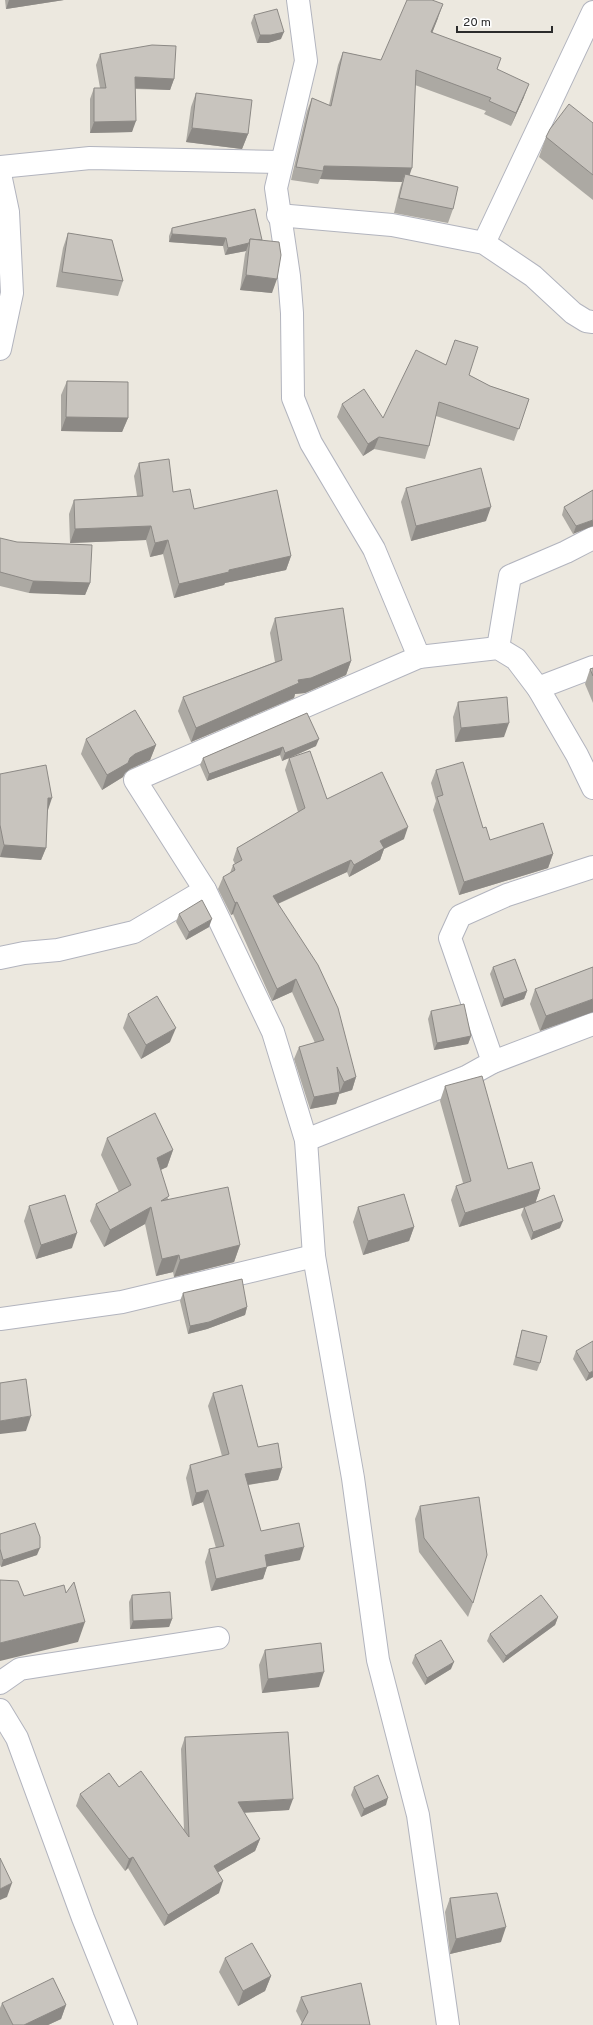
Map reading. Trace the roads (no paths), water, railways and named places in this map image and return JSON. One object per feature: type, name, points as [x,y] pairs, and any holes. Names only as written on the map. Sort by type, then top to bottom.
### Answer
[{"type":"street","points":[[298,0],[306,61],[276,188],[278,215],[289,276],[292,320],[293,398],[311,443],[374,549],[420,657]]},
{"type":"street","points":[[484,244],[593,12]]},
{"type":"street","points":[[0,167],[90,158],[281,162]]},
{"type":"street","points":[[0,174],[8,212],[12,293],[0,349]]},
{"type":"street","points":[[278,215],[392,225],[484,244],[533,276],[573,313],[586,321],[593,322]]},
{"type":"street","points":[[498,648],[510,576],[566,552],[593,538]]},
{"type":"street","points":[[448,2025],[418,1815],[378,1660],[353,1478],[314,1256],[306,1140],[273,1032],[205,890],[136,780],[420,657],[498,648],[516,659],[538,688],[577,755],[593,788]]},
{"type":"street","points":[[538,688],[593,667]]},
{"type":"street","points":[[493,1062],[450,938],[460,916],[507,895],[593,867]]},
{"type":"street","points":[[0,958],[24,953],[58,950],[134,932],[205,890]]},
{"type":"street","points":[[306,1140],[466,1077],[493,1062],[593,1024]]},
{"type":"street","points":[[0,1319],[122,1302],[314,1256]]},
{"type":"street","points":[[0,1683],[20,1668],[218,1638]]},
{"type":"street","points":[[0,1710],[17,1738],[83,1918],[126,2025]]}]
